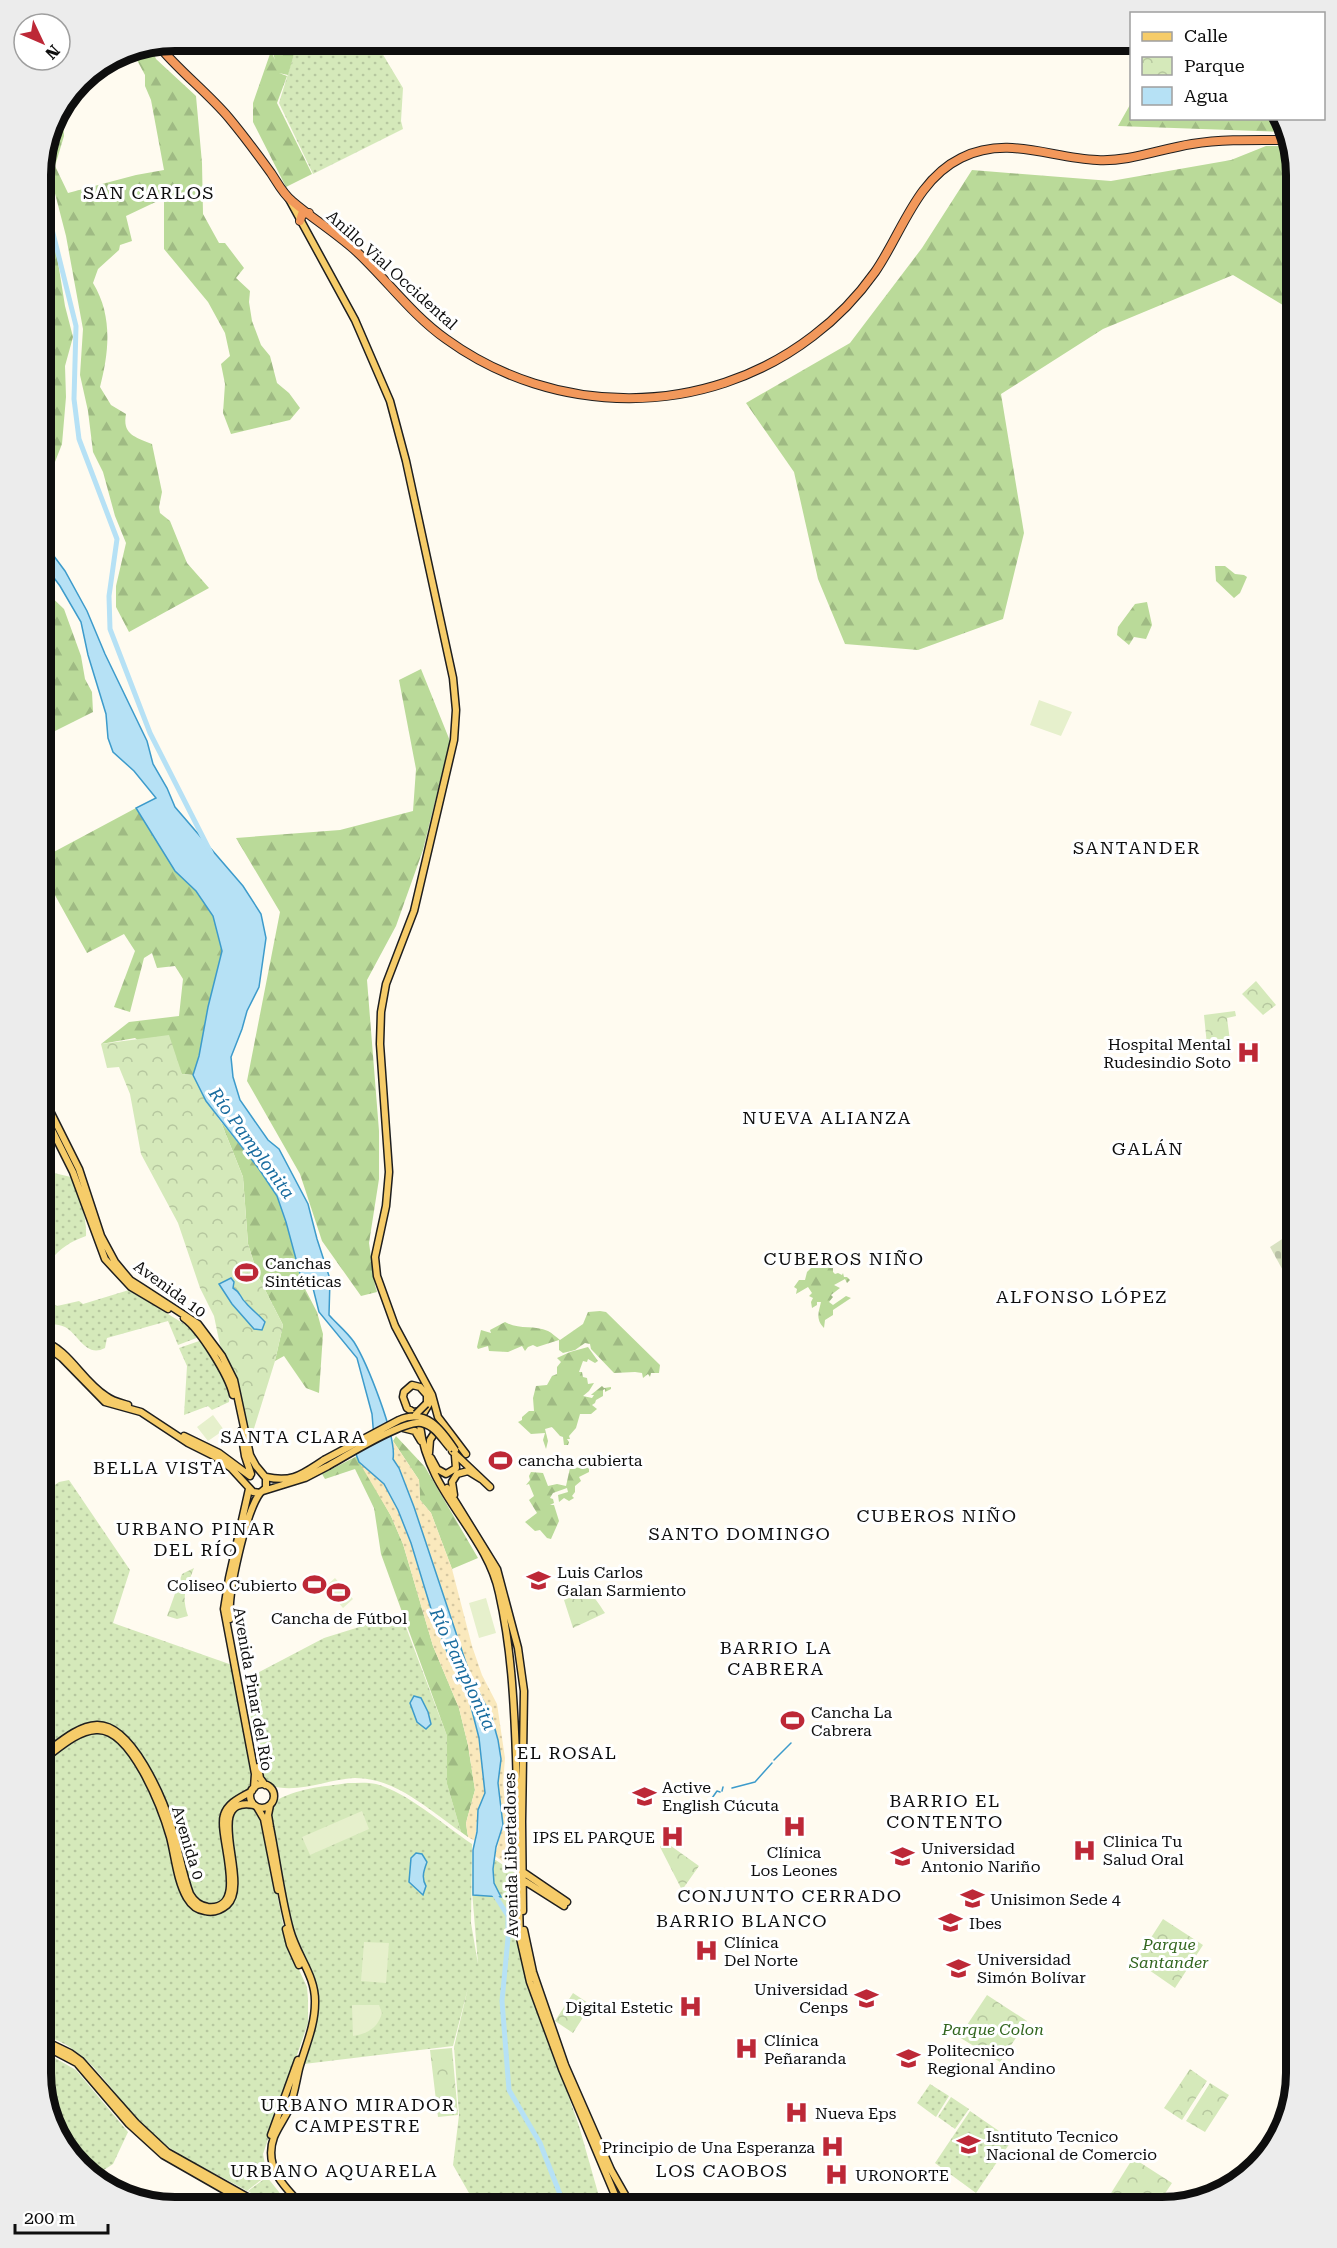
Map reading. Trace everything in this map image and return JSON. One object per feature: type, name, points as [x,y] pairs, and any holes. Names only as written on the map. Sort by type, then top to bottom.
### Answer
[{"type":"highway","name":"Anillo Vial Occidental","points":[[164,51],[228,116],[289,199],[355,251],[427,325],[487,364],[521,380],[571,394],[611,399],[650,399],[697,392],[730,382],[783,357],[812,337],[851,302],[875,273],[921,193],[941,171],[959,159],[978,151],[1001,147],[1025,148],[1096,160],[1123,159],[1200,143],[1281,140]]},
{"type":"highway","points":[[300,221],[302,214],[309,213]]},
{"type":"main road","points":[[289,199],[355,320],[390,401],[406,461],[453,678],[456,710],[454,740],[414,911],[386,984],[380,1029],[389,1172],[386,1206],[376,1249],[376,1269],[385,1302],[429,1390],[437,1415],[439,1423],[429,1443],[428,1457]]},
{"type":"main road","name":"Avenida 10","points":[[51,1113],[79,1169],[101,1236],[110,1255],[130,1280],[198,1323],[222,1356],[234,1380],[245,1442],[252,1460],[264,1476]]},
{"type":"main road","name":"Avenida 10","points":[[51,1128],[73,1172],[105,1259],[131,1287],[181,1316],[192,1325],[235,1393]]},
{"type":"main road","points":[[51,1346],[65,1354],[106,1397],[141,1409],[171,1429],[219,1453],[237,1460],[245,1456]]},
{"type":"main road","points":[[51,1351],[62,1358],[105,1402],[141,1412],[170,1432],[224,1462],[254,1492],[261,1492],[305,1478],[399,1420],[409,1417],[420,1411],[428,1398],[424,1390],[412,1385],[404,1392],[405,1406],[413,1412],[427,1410],[437,1415],[466,1454]]},
{"type":"main road","points":[[429,1390],[430,1402],[420,1423],[423,1432],[429,1437],[436,1433]]},
{"type":"main road","points":[[399,1428],[406,1427],[415,1431],[428,1457],[439,1471],[446,1474],[456,1468],[454,1452],[436,1424],[424,1418],[409,1417]]},
{"type":"main road","points":[[251,1475],[256,1473],[288,1480],[413,1422],[425,1424],[439,1434],[490,1487]]},
{"type":"main road","name":"Avenida Libertadores","points":[[423,1432],[428,1457],[441,1487],[494,1572],[504,1615],[513,1694],[520,1938],[526,1968],[562,2069],[616,2197]]},
{"type":"main road","name":"Avenida 10","points":[[245,1442],[245,1456],[251,1475]]},
{"type":"main road","points":[[219,1453],[251,1475]]},
{"type":"main road","name":"Avenida Libertadores","points":[[428,1457],[497,1569],[524,1680],[524,1935],[532,1972],[569,2074],[611,2170],[626,2197]]},
{"type":"main road","points":[[458,1506],[452,1488],[454,1477],[467,1471],[480,1476]]},
{"type":"main road","points":[[248,1487],[251,1475]]},
{"type":"main road","points":[[261,1492],[267,1486],[264,1476]]},
{"type":"main road","name":"Avenida Pinar del Río","points":[[248,1487],[250,1500],[229,1606],[259,1775],[265,1785]]},
{"type":"main road","name":"Avenida Pinar del Río","points":[[253,1789],[255,1774],[225,1609],[229,1578],[250,1500],[261,1492]]},
{"type":"main road","points":[[512,1682],[514,1686],[519,1686],[524,1680]]},
{"type":"main road","points":[[513,1694],[524,1691]]},
{"type":"main road","name":"Avenida 0","points":[[51,1749],[90,1726],[107,1726],[123,1735],[148,1773],[165,1809],[190,1894],[198,1904],[207,1907],[222,1904],[231,1889],[223,1828],[225,1813],[233,1803],[253,1789]]},
{"type":"main road","name":"Avenida 0","points":[[51,1754],[91,1731],[104,1730],[118,1737],[140,1768],[159,1807],[186,1896],[192,1905],[204,1911],[212,1912],[222,1908],[234,1896],[235,1881],[228,1818],[237,1806],[255,1806]]},
{"type":"main road","points":[[289,2197],[270,2173],[267,2161],[269,2140],[282,2106],[290,2094],[313,2024],[315,1993],[313,1982],[297,1952],[290,1930],[268,1815],[274,1795],[271,1788],[265,1785],[253,1789],[250,1797],[264,1819],[290,1946],[310,1984],[312,1996],[308,2033],[290,2094],[289,2108],[272,2145],[272,2162],[279,2180],[295,2197]]},
{"type":"main road","points":[[255,1806],[263,1808],[270,1805]]},
{"type":"main road","points":[[523,1872],[565,1904],[523,1880]]},
{"type":"main road","points":[[51,2045],[81,2061],[136,2123],[167,2152],[247,2197]]},
{"type":"main road","points":[[51,2050],[77,2063],[129,2124],[163,2155],[236,2197]]},
{"type":"main road","points":[[282,2106],[287,2104],[289,2108]]},
{"type":"green space","points":[[271,51],[275,60],[272,51],[295,51],[288,75],[279,73],[287,76],[277,103],[312,174],[286,187],[253,122],[253,103]]},
{"type":"green space","points":[[295,51],[381,51],[403,88],[401,121],[403,129],[313,174],[279,103]]},
{"type":"green space","points":[[153,53],[156,59],[196,96],[202,163],[203,214],[219,243],[225,243],[244,268],[236,278],[250,291],[252,321],[261,345],[270,356],[277,383],[289,393],[300,408],[290,420],[231,434],[223,413],[225,384],[221,364],[230,356],[225,333],[208,302],[164,249],[164,198],[126,216],[132,241],[120,245],[119,250],[98,269],[93,283],[104,308],[107,334],[106,361],[100,387],[111,405],[126,414],[125,421],[128,431],[152,444],[162,492],[160,513],[170,521],[187,563],[209,588],[129,632],[116,607],[116,586],[126,543],[115,516],[103,472],[93,452],[88,411],[80,375],[83,329],[66,236],[51,178],[51,166],[53,150],[63,122],[64,136],[55,166],[68,193],[164,170],[151,100],[145,86],[145,75],[136,58]]},
{"type":"green space","points":[[1130,105],[1130,120],[1273,120],[1278,132],[1118,126]]},
{"type":"green space","points":[[1266,146],[1283,146],[1286,166],[1286,307],[1233,275],[1103,329],[1001,394],[1024,533],[1003,619],[918,650],[845,644],[818,579],[794,472],[746,403],[850,343],[922,248],[972,170],[1111,181],[1231,160]]},
{"type":"green space","points":[[51,232],[73,337],[65,366],[66,397],[62,444],[53,467],[51,494]]},
{"type":"green space","points":[[1215,566],[1225,566],[1235,574],[1247,577],[1240,593],[1234,598],[1216,581]]},
{"type":"green space","points":[[51,597],[64,609],[81,656],[85,679],[92,692],[93,712],[55,731],[51,729],[51,696],[53,695]]},
{"type":"green space","points":[[1147,602],[1152,625],[1146,639],[1134,637],[1129,645],[1117,635],[1118,627],[1135,604]]},
{"type":"green space","points":[[421,669],[450,741],[423,850],[396,926],[367,980],[379,1131],[379,1179],[369,1243],[377,1292],[361,1296],[322,1241],[300,1174],[247,1081],[280,912],[236,838],[340,830],[413,811],[416,769],[399,680]]},
{"type":"green space","points":[[1039,700],[1072,712],[1061,736],[1030,725]]},
{"type":"green space","points":[[136,808],[175,871],[196,891],[213,916],[222,951],[193,1075],[182,1074],[135,1038],[101,1044],[129,1022],[179,1016],[183,979],[175,966],[157,968],[152,953],[144,958],[130,1012],[114,1007],[135,951],[124,934],[87,953],[51,888],[51,861],[54,859],[51,853]]},
{"type":"green space","points":[[1256,981],[1276,1005],[1263,1015],[1242,994]]},
{"type":"green space","points":[[1235,1011],[1236,1016],[1227,1018],[1230,1041],[1207,1045],[1204,1015]]},
{"type":"green space","points":[[169,1035],[182,1074],[193,1075],[206,1101],[221,1122],[243,1177],[248,1244],[258,1276],[283,1325],[275,1361],[251,1438],[234,1378],[220,1345],[214,1316],[200,1288],[178,1223],[141,1154],[130,1094],[119,1067],[107,1068],[101,1044]]},
{"type":"green space","points":[[221,1122],[259,1169],[277,1196],[304,1287],[317,1312],[323,1334],[319,1393],[306,1388],[284,1356],[275,1361],[283,1325],[258,1276],[248,1244],[243,1177]]},
{"type":"green space","points":[[51,1172],[71,1177],[82,1206],[86,1236],[70,1243],[51,1260]]},
{"type":"green space","points":[[1286,1237],[1286,1276],[1270,1247]]},
{"type":"green space","points":[[823,1259],[828,1259],[836,1265],[833,1268],[835,1274],[842,1275],[843,1273],[844,1277],[850,1280],[847,1283],[845,1279],[834,1285],[840,1288],[831,1295],[833,1297],[829,1302],[833,1305],[846,1296],[851,1298],[833,1310],[833,1315],[825,1320],[824,1328],[819,1318],[821,1302],[817,1302],[817,1305],[812,1308],[813,1298],[809,1296],[812,1293],[808,1287],[796,1294],[797,1289],[794,1287],[799,1280],[805,1280],[807,1272],[812,1267],[822,1268]]},
{"type":"green space","points":[[129,1290],[194,1330],[199,1337],[178,1345],[168,1321],[107,1338],[105,1348],[93,1350],[65,1327],[51,1324],[51,1302],[57,1306],[79,1301],[83,1304]]},
{"type":"green space","points":[[588,1312],[606,1312],[660,1365],[659,1373],[651,1373],[650,1377],[648,1374],[643,1378],[642,1373],[614,1373],[591,1349],[590,1344],[585,1343],[575,1350],[563,1353],[559,1350],[559,1340],[537,1347],[533,1345],[525,1351],[522,1346],[508,1352],[489,1351],[488,1346],[478,1349],[477,1347],[481,1330],[491,1333],[490,1330],[505,1322],[515,1326],[543,1329],[560,1340],[583,1324]]},
{"type":"green space","points":[[202,1340],[224,1378],[229,1402],[212,1410],[208,1406],[184,1415],[187,1366],[179,1348]]},
{"type":"green space","points":[[588,1347],[598,1361],[595,1363],[588,1359],[587,1362],[583,1361],[579,1372],[587,1378],[588,1384],[594,1383],[583,1396],[592,1398],[594,1395],[591,1395],[602,1386],[611,1387],[611,1389],[605,1392],[605,1389],[603,1390],[603,1396],[592,1405],[597,1409],[591,1414],[580,1414],[576,1428],[569,1436],[570,1439],[567,1439],[568,1445],[564,1445],[563,1437],[552,1427],[545,1429],[548,1441],[546,1449],[543,1440],[545,1433],[531,1434],[518,1422],[529,1411],[534,1411],[533,1398],[536,1386],[547,1385],[552,1376],[557,1374],[557,1367],[561,1362],[557,1358]]},
{"type":"green space","points":[[213,1415],[224,1430],[208,1441],[197,1427]]},
{"type":"green space","points":[[396,1436],[425,1467],[478,1558],[452,1569],[431,1513],[420,1500],[419,1480],[393,1441]]},
{"type":"green space","points":[[357,1456],[391,1516],[403,1544],[433,1646],[459,1708],[475,1790],[466,1823],[468,1837],[461,1832],[447,1784],[447,1736],[381,1554],[374,1508],[355,1469],[325,1479],[322,1474]]},
{"type":"green space","points":[[589,1467],[589,1472],[579,1477],[581,1481],[575,1486],[572,1496],[574,1498],[569,1501],[564,1498],[559,1502],[558,1495],[568,1492],[567,1488],[553,1493],[550,1498],[554,1503],[550,1505],[554,1505],[559,1521],[551,1539],[540,1530],[535,1531],[525,1522],[537,1513],[529,1500],[534,1496],[529,1484],[526,1485],[530,1480],[531,1472],[543,1473],[548,1486],[557,1484],[566,1486],[570,1468]]},
{"type":"green space","points":[[69,1480],[130,1570],[113,1623],[232,1665],[252,1771],[247,1798],[263,1822],[287,1944],[307,1987],[308,1999],[308,2023],[263,2154],[267,2175],[247,2191],[171,2149],[136,2118],[88,2062],[74,2050],[51,2038],[51,1488],[59,1482]]},
{"type":"green space","points":[[194,1568],[185,1597],[188,1616],[177,1619],[167,1616],[182,1574]]},
{"type":"green space","name":"Cancha de Fútbol","points":[[335,1578],[353,1599],[343,1608],[325,1587]]},
{"type":"green space","points":[[571,1586],[587,1591],[605,1613],[573,1628],[564,1600],[574,1596]]},
{"type":"green space","points":[[486,1598],[496,1633],[479,1638],[469,1603]]},
{"type":"green space","points":[[401,1614],[447,1736],[447,1784],[461,1832],[424,1805],[384,1783],[355,1778],[280,1788],[269,1785],[261,1773],[244,1680],[324,1638]]},
{"type":"green space","points":[[348,1783],[373,1783],[388,1788],[413,1802],[472,1844],[471,1923],[478,1964],[472,1891],[473,1845],[517,1874],[519,1939],[530,1987],[579,2126],[599,2197],[471,2197],[453,2165],[459,2115],[454,2047],[468,1988],[453,2046],[304,2064],[315,1993],[291,1928],[270,1816],[274,1802],[282,1797],[310,1789]]},
{"type":"green space","points":[[362,1811],[369,1829],[310,1855],[302,1837]]},
{"type":"green space","points":[[664,1841],[699,1866],[682,1890],[660,1847]]},
{"type":"green space","name":"Parque Santander","points":[[1163,1919],[1203,1945],[1175,1988],[1136,1961]]},
{"type":"green space","points":[[364,1942],[389,1943],[386,1983],[361,1981]]},
{"type":"green space","points":[[573,1993],[591,2005],[573,2033],[555,2021]]},
{"type":"green space","name":"Parque Colon","points":[[987,1995],[1027,2021],[1000,2062],[959,2037]]},
{"type":"green space","points":[[352,2005],[379,2005],[382,2013],[378,2023],[367,2032],[353,2036]]},
{"type":"green space","points":[[452,2048],[458,2115],[438,2117],[430,2050]]},
{"type":"green space","points":[[51,2056],[76,2070],[128,2132],[113,2164],[101,2172],[72,2142],[53,2098]]},
{"type":"green space","points":[[1190,2069],[1207,2081],[1182,2120],[1164,2108]]},
{"type":"green space","points":[[1210,2083],[1229,2095],[1205,2132],[1186,2121]]},
{"type":"green space","points":[[930,2084],[949,2096],[936,2117],[917,2103]]},
{"type":"green space","points":[[951,2097],[969,2109],[955,2129],[938,2117]]},
{"type":"green space","points":[[970,2111],[1012,2140],[976,2193],[935,2163]]},
{"type":"green space","points":[[1133,2158],[1172,2183],[1163,2197],[1109,2197]]},
{"type":"green space","points":[[267,2177],[283,2197],[257,2197],[248,2191]]},
{"type":"sand","points":[[393,1441],[419,1480],[420,1500],[431,1513],[452,1569],[482,1675],[497,1704],[505,1758],[503,1784],[507,1816],[505,1863],[495,1856],[503,1825],[498,1783],[501,1759],[492,1715],[471,1678],[414,1507],[399,1468],[393,1459]]},
{"type":"sand","points":[[359,1462],[384,1484],[398,1509],[447,1652],[469,1699],[479,1738],[485,1793],[478,1810],[475,1841],[468,1837],[466,1823],[475,1790],[459,1708],[433,1646],[403,1544],[391,1516]]},
{"type":"water","points":[[51,552],[65,571],[87,611],[147,741],[153,764],[175,807],[243,886],[261,914],[266,938],[259,987],[247,1011],[231,1057],[233,1077],[240,1100],[268,1140],[279,1149],[308,1204],[330,1279],[329,1315],[354,1342],[373,1382],[386,1418],[393,1459],[399,1468],[414,1507],[471,1678],[491,1715],[501,1759],[498,1783],[503,1825],[496,1847],[493,1869],[494,1883],[501,1897],[473,1895],[473,1850],[478,1810],[485,1793],[479,1738],[469,1699],[447,1652],[398,1510],[384,1484],[359,1462],[353,1446],[354,1440],[362,1445],[374,1438],[372,1414],[357,1358],[319,1312],[313,1288],[303,1285],[277,1196],[206,1101],[193,1075],[222,951],[213,916],[196,891],[175,871],[136,808],[156,798],[134,771],[113,752],[108,738],[106,714],[88,655],[81,622],[51,574]]},
{"type":"water","points":[[231,1278],[234,1282],[233,1288],[265,1322],[262,1330],[254,1329],[232,1304],[219,1284]]},
{"type":"water","points":[[414,1696],[421,1698],[428,1712],[431,1724],[426,1729],[417,1722],[410,1703]]},
{"type":"water","points":[[416,1853],[422,1854],[427,1862],[424,1874],[426,1886],[423,1895],[409,1882],[411,1858]]},
{"type":"waterway","name":"Río Pamplonita","points":[[51,225],[76,326],[74,399],[79,439],[117,539],[109,596],[110,629],[150,733],[211,853]]},
{"type":"waterway","points":[[774,1760],[791,1743]]},
{"type":"waterway","points":[[732,1788],[755,1782],[772,1763]]},
{"type":"waterway","points":[[722,1791],[723,1787]]},
{"type":"waterway","points":[[710,1801],[717,1791],[720,1792]]},
{"type":"waterway","name":"Río Pamplonita","points":[[493,1892],[508,1916],[502,2001],[509,2090],[540,2143],[561,2197]]},
{"type":"place","name":"Hospital Mental Rudesindio Soto","points":[[1249,1053]]},
{"type":"place","name":"Canchas Sintéticas","points":[[247,1272]]},
{"type":"place","name":"cancha cubierta","points":[[500,1460]]},
{"type":"place","name":"Luis Carlos Galan Sarmiento","points":[[539,1581]]},
{"type":"place","name":"Coliseo Cubierto","points":[[315,1585]]},
{"type":"place","name":"Cancha de Fútbol","points":[[339,1593]]},
{"type":"place","name":"Cancha La Cabrera","points":[[793,1721]]},
{"type":"place","name":"Active English Cúcuta","points":[[644,1796]]},
{"type":"place","name":"Clínica Los Leones","points":[[794,1827]]},
{"type":"place","name":"IPS EL PARQUE","points":[[673,1837]]},
{"type":"place","name":"Clinica Tu Salud Oral","points":[[1085,1850]]},
{"type":"place","name":"Universidad Antonio Nariño","points":[[903,1857]]},
{"type":"place","name":"Unisimon Sede 4","points":[[972,1899]]},
{"type":"place","name":"Ibes","points":[[951,1923]]},
{"type":"place","name":"Clínica Del Norte","points":[[706,1951]]},
{"type":"place","name":"Universidad Simón Bolívar","points":[[959,1968]]},
{"type":"place","name":"Universidad Cenps","points":[[866,1998]]},
{"type":"place","name":"Digital Estetic","points":[[691,2007]]},
{"type":"place","name":"Clínica Peñaranda","points":[[746,2049]]},
{"type":"place","name":"Politecnico Regional Andino","points":[[909,2059]]},
{"type":"place","name":"Nueva Eps","points":[[797,2113]]},
{"type":"place","name":"Isntituto Tecnico Nacional de Comercio","points":[[968,2145]]},
{"type":"place","name":"Principio de Una Esperanza","points":[[833,2147]]},
{"type":"place","name":"URONORTE","points":[[837,2175]]},
{"type":"district","name":"SAN CARLOS","points":[[149,192]]},
{"type":"district","name":"SANTANDER","points":[[1137,847]]},
{"type":"district","name":"NUEVA ALIANZA","points":[[827,1117]]},
{"type":"district","name":"GALÁN","points":[[1148,1148]]},
{"type":"district","name":"CUBEROS NIÑO","points":[[844,1258]]},
{"type":"district","name":"ALFONSO LÓPEZ","points":[[1082,1296]]},
{"type":"district","name":"SANTA CLARA","points":[[293,1436]]},
{"type":"district","name":"BELLA VISTA","points":[[160,1467]]},
{"type":"district","name":"CUBEROS NIÑO","points":[[937,1515]]},
{"type":"district","name":"SANTO DOMINGO","points":[[740,1533]]},
{"type":"district","name":"URBANO PINAR DEL RÍO","points":[[196,1538]]},
{"type":"district","name":"BARRIO LA CABRERA","points":[[776,1657]]},
{"type":"district","name":"EL ROSAL","points":[[567,1752]]},
{"type":"district","name":"BARRIO EL CONTENTO","points":[[945,1810]]},
{"type":"district","name":"CONJUNTO CERRADO","points":[[790,1895]]},
{"type":"district","name":"BARRIO BLANCO","points":[[742,1920]]},
{"type":"district","name":"URBANO MIRADOR CAMPESTRE","points":[[358,2114]]},
{"type":"district","name":"URBANO AQUARELA","points":[[334,2170]]},
{"type":"district","name":"LOS CAOBOS","points":[[722,2170]]}]
